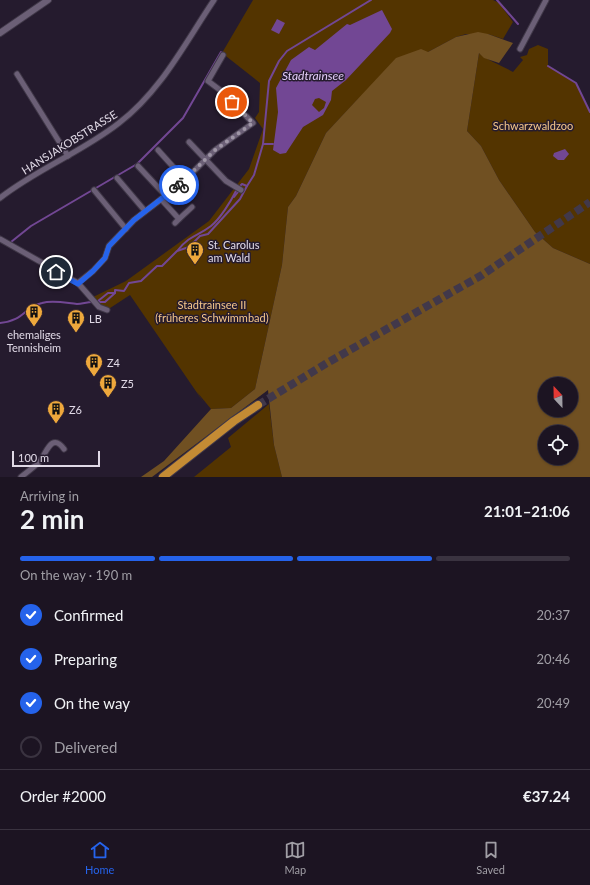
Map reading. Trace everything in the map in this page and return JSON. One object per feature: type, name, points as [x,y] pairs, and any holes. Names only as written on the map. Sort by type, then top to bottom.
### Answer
[{"type":"highway","points":[[163,477],[234,421],[258,405]]},
{"type":"street","points":[[0,33],[48,0]]},
{"type":"street","name":"HANSJAKOBSTRASSE","points":[[0,198],[119,124],[156,89],[214,0]]},
{"type":"street","points":[[520,49],[546,0]]},
{"type":"street","points":[[78,284],[105,258],[109,246],[126,229],[185,180],[215,150],[253,123],[220,90],[208,81],[223,55]]},
{"type":"street","points":[[17,74],[68,156]]},
{"type":"street","points":[[189,142],[204,160],[226,181],[241,190]]},
{"type":"street","points":[[158,150],[185,180]]},
{"type":"street","points":[[138,166],[179,219]]},
{"type":"street","points":[[117,178],[146,211]]},
{"type":"street","points":[[94,190],[126,229]]},
{"type":"street","points":[[175,223],[192,207]]},
{"type":"street","points":[[2,240],[78,284],[99,307],[107,310]]},
{"type":"street","points":[[21,477],[40,461],[44,451],[50,445],[56,442],[60,443],[64,449]]},
{"type":"green space","name":"Stadtrainsee II (früheres Schwimmbad)","points":[[253,0],[493,0],[499,3],[513,22],[503,39],[488,34],[466,34],[456,37],[428,52],[358,99],[326,133],[296,196],[288,207],[282,265],[255,389],[231,408],[211,409],[197,392],[204,403],[130,295],[104,312],[91,298],[126,281],[209,221],[249,169],[263,129],[255,118],[259,112],[260,83],[222,53]]},
{"type":"green space","name":"Schwarzwaldzoo","points":[[538,45],[548,49],[548,66],[576,83],[590,112],[590,264],[553,248],[535,232],[499,180],[481,146],[467,131],[479,53],[490,61],[513,72],[523,60],[520,57],[527,55],[529,49]]},
{"type":"green space","points":[[269,404],[274,445],[282,477],[194,477],[231,447],[228,438]]},
{"type":"shaded area","points":[[478,32],[513,43],[499,63],[484,58],[479,53],[467,131],[481,146],[499,180],[535,232],[553,248],[590,264],[590,477],[282,477],[274,445],[268,390],[152,477],[141,477],[164,461],[211,409],[231,408],[255,389],[282,265],[288,207],[296,196],[326,133],[396,58],[421,49],[428,52],[456,37]]},
{"type":"water","name":"Stadtrainsee","points":[[382,10],[392,29],[346,80],[332,91],[331,100],[323,115],[303,127],[286,153],[280,154],[273,150],[278,112],[276,88],[291,60],[309,47],[315,50],[347,24],[350,25]],"holes":[[[319,98],[326,102],[324,108],[319,112],[312,105],[315,99]]]},
{"type":"water","points":[[277,19],[285,23],[279,34],[271,30]]},
{"type":"water","points":[[565,149],[569,154],[564,160],[558,160],[553,156],[554,153]]},
{"type":"waterway","points":[[97,302],[105,302],[115,293],[115,290],[124,291],[129,283],[141,281],[157,266],[162,266],[177,251],[189,247],[200,236],[208,234],[240,199],[254,175],[263,144],[269,81],[279,61],[287,51],[371,0]]},
{"type":"waterway","points":[[497,0],[518,24]]},
{"type":"waterway","points":[[11,242],[31,226],[137,164],[183,118],[221,52]]},
{"type":"waterway","points":[[548,66],[576,83],[590,112]]},
{"type":"waterway","points":[[263,144],[273,144]]},
{"type":"waterway","points":[[240,186],[242,184],[247,186]]},
{"type":"waterway","points":[[178,250],[186,241],[211,226],[218,219],[236,191]]},
{"type":"waterway","points":[[234,197],[238,192]]},
{"type":"waterway","points":[[98,301],[108,293],[115,293]]},
{"type":"waterway","points":[[0,323],[14,320],[36,305],[46,302],[77,304],[92,302]]},
{"type":"tunnel","points":[[258,405],[327,363],[482,275],[590,202]]},
{"type":"way so far","points":[[179,185],[215,150],[253,123],[232,102]]},
{"type":"place","name":"St. Carolus am Wald","points":[[195,265]]},
{"type":"place","name":"ehemaliges Tennisheim","points":[[34,327]]},
{"type":"place","name":"LB","points":[[76,333]]},
{"type":"place","name":"Z4","points":[[94,377]]},
{"type":"place","name":"Z5","points":[[108,398]]},
{"type":"place","name":"Z6","points":[[56,424]]},
{"type":"route","points":[[56,272],[78,284],[105,258],[109,246],[134,220],[179,185]]}]
